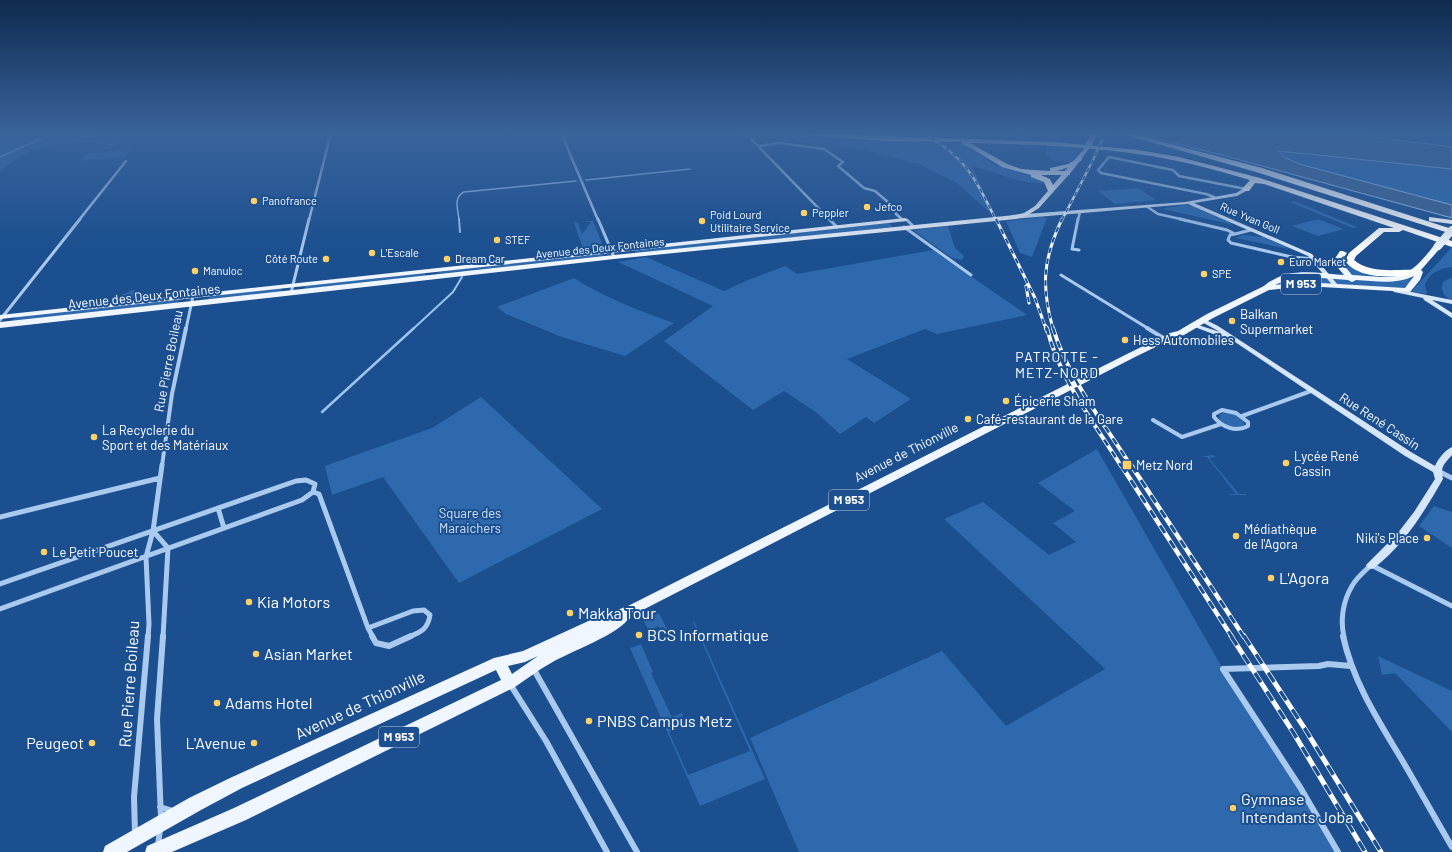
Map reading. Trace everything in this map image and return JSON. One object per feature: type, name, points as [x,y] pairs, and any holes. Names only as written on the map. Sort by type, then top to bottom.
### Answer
[{"type":"highway","points":[[1025,173],[1048,181],[1052,189]]},
{"type":"highway","points":[[1044,173],[1066,173]]},
{"type":"highway","points":[[1236,173],[1289,189],[1452,244]]},
{"type":"highway","points":[[1246,173],[1452,239]]},
{"type":"highway","points":[[1259,173],[1292,182],[1452,236]]},
{"type":"highway","points":[[1269,173],[1452,231]]},
{"type":"highway","points":[[1274,173],[1434,219],[1452,222]]},
{"type":"highway","points":[[1246,189],[1251,182],[1256,181],[1289,189]]},
{"type":"highway","points":[[1343,253],[1373,227],[1372,222],[1356,212]]},
{"type":"highway","points":[[1418,270],[1397,274],[1376,273],[1355,266],[1349,261],[1349,258],[1382,230],[1393,228],[1421,234]]},
{"type":"main road","points":[[1010,218],[1022,216],[1034,209],[1066,173]]},
{"type":"main road","name":"Avenue des Deux Fontaines","points":[[1,318],[192,300],[905,223],[913,226],[1010,218]]},
{"type":"main road","name":"Avenue des Deux Fontaines","points":[[612,254],[837,227],[1001,219]]},
{"type":"main road","name":"M 953","points":[[1267,288],[1274,282],[1294,274],[1396,280],[1409,277],[1418,270],[1452,231]]},
{"type":"main road","points":[[1343,253],[1338,260],[1338,263],[1360,288]]},
{"type":"main road","name":"M 953","points":[[1267,288],[1291,284],[1396,291],[1407,290],[1416,280],[1418,270]]},
{"type":"main road","name":"Avenue de Thionville","points":[[111,852],[134,842],[160,816],[195,804],[236,783],[499,662],[529,662],[545,660],[606,630],[633,610],[1169,337],[1184,332],[1192,325],[1267,288]]},
{"type":"main road","name":"Avenue des Deux Fontaines","points":[[0,325],[192,300]]},
{"type":"main road","points":[[499,662],[510,683]]},
{"type":"main road","name":"Avenue de Thionville","points":[[156,851],[240,814],[510,683],[529,662]]},
{"type":"street","points":[[1,318],[117,173]]},
{"type":"street","points":[[292,289],[321,173]]},
{"type":"street","points":[[578,173],[612,254]]},
{"type":"street","points":[[784,173],[837,227]]},
{"type":"street","points":[[846,173],[864,188],[874,191],[895,208],[896,214],[905,223],[971,275]]},
{"type":"street","points":[[1101,173],[1206,194],[1214,197]]},
{"type":"street","points":[[1176,173],[1179,176],[1246,189]]},
{"type":"street","name":"Rue Yvan Goll","points":[[1188,202],[1241,193],[1246,189]]},
{"type":"street","name":"Rue Yvan Goll","points":[[1188,202],[1305,252],[1314,259],[1336,286]]},
{"type":"street","name":"Avenue des Deux Fontaines","points":[[1010,218],[1188,202]]},
{"type":"street","points":[[1146,206],[1158,214],[1220,228],[1234,234]]},
{"type":"street","points":[[1079,250],[1072,249],[1080,212]]},
{"type":"street","points":[[1251,230],[1230,235],[1228,240],[1229,242],[1292,257],[1314,259]]},
{"type":"street","points":[[1061,275],[1169,337]]},
{"type":"street","points":[[1396,291],[1452,302]]},
{"type":"street","points":[[1410,293],[1431,302],[1452,316]]},
{"type":"street","name":"Rue Pierre Boileau","points":[[134,842],[134,797],[149,624],[146,557],[153,531],[172,394],[192,300]]},
{"type":"street","name":"Rue René Cassin","points":[[1202,320],[1216,327],[1402,451],[1437,471]]},
{"type":"street","name":"Rue René Cassin","points":[[1192,325],[1240,343]]},
{"type":"street","points":[[1242,416],[1311,391]]},
{"type":"street","points":[[1228,411],[1242,416],[1248,422],[1248,426],[1246,428],[1235,429],[1220,424],[1214,417],[1214,414],[1217,412],[1228,411]]},
{"type":"street","points":[[1153,420],[1178,436],[1185,437],[1220,424]]},
{"type":"street","points":[[1452,450],[1441,462],[1437,471],[1439,479],[1412,521],[1384,555],[1356,578],[1348,592],[1343,608],[1342,621],[1343,636],[1351,666],[1362,691],[1452,847]]},
{"type":"street","points":[[1437,471],[1452,478]]},
{"type":"street","points":[[0,518],[160,478]]},
{"type":"street","points":[[0,584],[300,480],[314,482],[315,486],[313,492],[302,500],[0,609]]},
{"type":"street","points":[[313,492],[319,494],[368,628],[376,643],[389,646],[423,631],[429,623],[430,615],[424,610],[413,611],[368,628]]},
{"type":"street","points":[[218,508],[224,528]]},
{"type":"street","points":[[153,531],[168,548],[157,719],[160,816],[156,851]]},
{"type":"street","points":[[1371,565],[1452,606]]},
{"type":"street","points":[[529,662],[637,852]]},
{"type":"street","points":[[1338,852],[1300,787],[1223,669],[1319,666],[1328,664],[1351,666]]},
{"type":"street","points":[[510,683],[546,741],[607,852]]},
{"type":"green space","points":[[937,173],[975,173],[995,217],[957,183]]},
{"type":"green space","points":[[994,173],[1021,173],[1036,177],[1045,184],[1021,181]]},
{"type":"green space","points":[[1332,173],[1452,173],[1452,205]]},
{"type":"green space","points":[[1138,188],[1156,200],[1115,204],[1098,191]]},
{"type":"green space","points":[[1294,201],[1357,227],[1353,228],[1290,202]]},
{"type":"green space","points":[[1187,205],[1196,207],[1234,225],[1163,209]]},
{"type":"green space","points":[[1042,217],[1047,218],[1032,257],[1020,253],[1006,221]]},
{"type":"green space","points":[[1318,219],[1344,229],[1318,236],[1292,226]]},
{"type":"green space","points":[[593,221],[602,243],[592,250],[566,252],[583,249],[574,222],[578,223],[582,234],[591,222],[586,222]]},
{"type":"green space","points":[[889,223],[893,227],[640,253],[634,252],[639,249]]},
{"type":"green space","points":[[948,226],[955,248],[964,256],[962,260],[952,258],[913,230]]},
{"type":"green space","points":[[1242,235],[1264,237],[1289,248],[1236,238]]},
{"type":"green space","points":[[1452,247],[1452,267],[1439,270],[1432,274],[1425,285],[1427,294],[1411,292]]},
{"type":"green space","points":[[933,250],[1027,315],[937,334],[925,329],[847,359],[911,399],[874,423],[866,417],[840,434],[817,413],[784,391],[753,410],[664,341],[713,306],[618,262],[646,257],[724,291],[785,266],[797,274]]},
{"type":"green space","points":[[603,253],[604,256],[436,274],[439,271]]},
{"type":"green space","points":[[1339,257],[1349,261],[1352,264],[1416,280],[1407,290],[1304,284],[1267,288],[1294,274],[1349,277],[1340,266]]},
{"type":"green space","points":[[424,273],[426,275],[423,277],[303,289],[306,286]]},
{"type":"green space","points":[[1452,277],[1452,300],[1445,296],[1442,291],[1442,285],[1443,282]]},
{"type":"green space","points":[[574,278],[610,298],[674,323],[625,356],[559,336],[506,314],[497,307]]},
{"type":"green space","points":[[281,288],[282,290],[280,292],[208,299],[211,296]]},
{"type":"green space","points":[[133,290],[145,293],[142,298],[71,305],[75,302],[107,297],[110,300]]},
{"type":"green space","points":[[177,299],[179,301],[177,303],[10,321],[19,316]]},
{"type":"green space","name":"Square des Maraichers","points":[[481,397],[602,509],[459,583],[383,477],[332,495],[325,466],[432,428]]},
{"type":"green space","points":[[1220,414],[1235,414],[1244,420],[1244,425],[1234,427],[1227,425],[1219,418]]},
{"type":"green space","points":[[1097,449],[1223,669],[1338,852],[799,852],[750,738],[942,651],[1006,726],[1105,669],[944,519],[983,502],[1049,555],[1076,542],[1053,523],[1075,511],[1038,483]]},
{"type":"green space","points":[[1213,455],[1216,457],[1209,458],[1239,494],[1247,495],[1229,495],[1236,494],[1207,457],[1200,457]]},
{"type":"green space","points":[[1434,506],[1452,512],[1452,548],[1419,526]]},
{"type":"green space","points":[[659,613],[667,629],[665,630],[663,627],[660,628],[657,626],[649,632],[644,621]]},
{"type":"green space","points":[[694,621],[765,779],[700,806],[630,648],[641,644],[653,672],[651,673],[672,717],[682,713],[683,716],[674,719],[678,728],[669,732],[688,775],[750,751],[693,622]]},
{"type":"green space","points":[[1378,656],[1452,691],[1452,732],[1395,673],[1382,675]]},
{"type":"shaded area","points":[[1287,173],[1332,173],[1452,205],[1452,218]]},
{"type":"waterway","points":[[586,180],[654,173]]},
{"type":"waterway","points":[[459,220],[457,200],[458,197],[464,192],[576,181]]},
{"type":"waterway","points":[[459,219],[460,232]]},
{"type":"waterway","points":[[413,329],[453,292],[462,277]]},
{"type":"waterway","points":[[322,412],[414,328]]},
{"type":"railway","points":[[970,173],[982,192],[996,220]]},
{"type":"railway","points":[[1062,220],[1086,173]]},
{"type":"railway","points":[[996,219],[1035,298],[1046,329]]},
{"type":"railway","points":[[1053,329],[1047,299],[1046,273],[1051,247],[1062,219]]},
{"type":"railway","points":[[1026,286],[1029,303]]},
{"type":"railway","points":[[1047,328],[1060,365],[1078,400],[1121,466]]},
{"type":"railway","points":[[1053,328],[1077,382],[1131,466]]},
{"type":"railway","points":[[1121,465],[1232,637]]},
{"type":"railway","points":[[1131,465],[1244,637]]},
{"type":"railway","points":[[1231,636],[1293,732],[1365,852]]},
{"type":"railway","points":[[1244,636],[1305,729],[1381,852]]},
{"type":"place","name":"Panofrance","points":[[254,201]]},
{"type":"place","name":"Jefco","points":[[867,207]]},
{"type":"place","name":"Peppler","points":[[804,213]]},
{"type":"place","name":"Poid Lourd Utilitaire Service","points":[[702,221]]},
{"type":"place","name":"STEF","points":[[497,240]]},
{"type":"place","name":"L'Escale","points":[[372,253]]},
{"type":"place","name":"Côté Route","points":[[326,259]]},
{"type":"place","name":"Dream Car","points":[[447,259]]},
{"type":"place","name":"Euro Market","points":[[1281,262]]},
{"type":"place","name":"Manuloc","points":[[195,271]]},
{"type":"place","name":"SPE","points":[[1204,274]]},
{"type":"place","name":"Balkan Supermarket","points":[[1232,321]]},
{"type":"place","name":"Hess Automobiles","points":[[1125,340]]},
{"type":"place","name":"Épicerie Sham","points":[[1006,401]]},
{"type":"place","name":"Café-restaurant de la Gare","points":[[968,419]]},
{"type":"place","name":"La Recyclerie du Sport et des Matériaux","points":[[94,437]]},
{"type":"place","name":"Lycée René Cassin","points":[[1286,463]]},
{"type":"place","name":"Metz Nord","points":[[1127,465]]},
{"type":"place","name":"Médiathèque de l'Agora","points":[[1236,536]]},
{"type":"place","name":"Niki's Place","points":[[1427,538]]},
{"type":"place","name":"Le Petit Poucet","points":[[44,552]]},
{"type":"place","name":"L'Agora","points":[[1271,578]]},
{"type":"place","name":"Kia Motors","points":[[249,602]]},
{"type":"place","name":"Makka Tour","points":[[570,613]]},
{"type":"place","name":"BCS Informatique","points":[[639,635]]},
{"type":"place","name":"Asian Market","points":[[256,654]]},
{"type":"place","name":"Adams Hotel","points":[[217,703]]},
{"type":"place","name":"PNBS Campus Metz","points":[[589,721]]},
{"type":"place","name":"Peugeot","points":[[92,743]]},
{"type":"place","name":"L'Avenue","points":[[254,743]]},
{"type":"place","name":"Gymnase Intendants Joba","points":[[1233,808]]},
{"type":"district","name":"PATROTTE - METZ-NORD","points":[[1057,366]]}]
